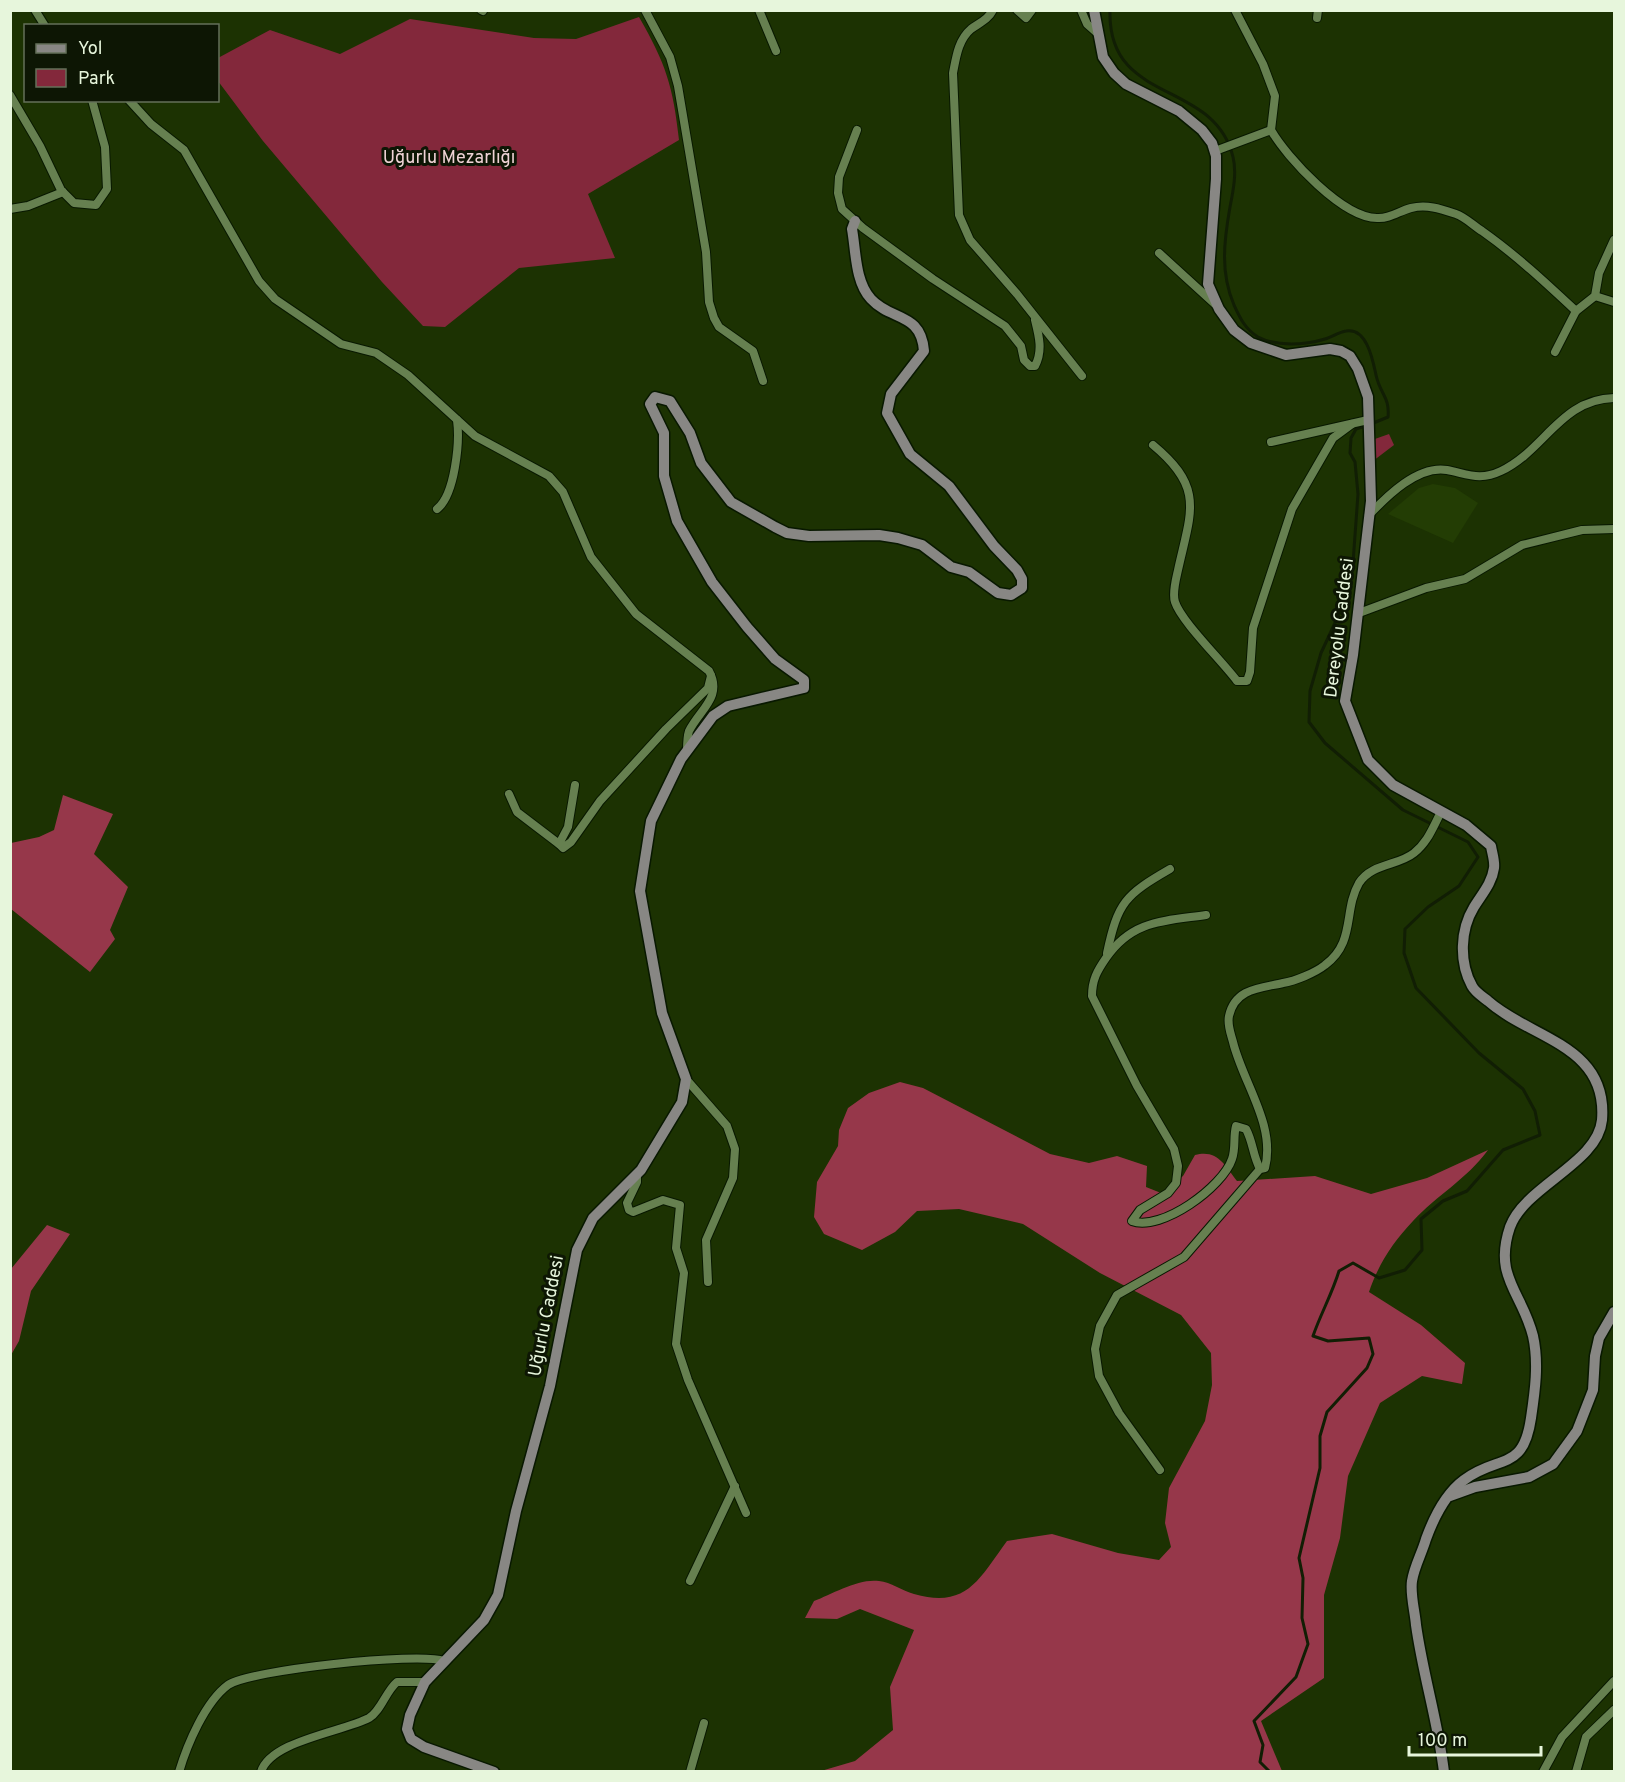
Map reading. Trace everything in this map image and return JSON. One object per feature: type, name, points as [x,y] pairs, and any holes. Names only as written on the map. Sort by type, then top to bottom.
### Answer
[{"type":"street","points":[[35,10],[44,24]]},
{"type":"street","points":[[645,10],[670,57],[678,86],[706,252],[708,292],[714,318],[719,327],[753,351],[763,381]]},
{"type":"street","points":[[759,10],[776,51]]},
{"type":"street","points":[[993,10],[970,30],[962,41],[957,51],[953,73],[959,215],[970,240],[1082,376]]},
{"type":"street","points":[[1017,10],[1026,18],[1032,10]]},
{"type":"street","points":[[1081,10],[1087,24],[1096,32]]},
{"type":"street","points":[[1094,10],[1096,32],[1103,57],[1114,73],[1126,84],[1163,101],[1192,120],[1219,149],[1271,130]]},
{"type":"street","points":[[1235,10],[1263,64],[1275,96],[1271,130],[1330,197],[1347,210],[1376,219],[1388,218],[1410,208],[1429,206],[1459,215],[1513,253],[1576,312]]},
{"type":"street","points":[[10,95],[63,192],[74,203],[96,205],[107,189],[105,147],[93,102]]},
{"type":"street","points":[[131,102],[151,124],[184,150],[259,281],[275,299],[342,344],[376,353],[408,375],[475,436],[549,476],[563,492],[591,557],[636,614],[711,674],[714,689],[688,734],[687,751]]},
{"type":"street","points":[[857,130],[839,177],[838,193],[842,209],[933,279],[1005,326],[1021,346],[1024,360],[1030,366],[1035,366],[1039,358],[1040,340],[1034,316]]},
{"type":"street","name":"Dereyolu Caddesi","points":[[1219,149],[1208,284],[1219,309],[1234,330],[1251,343],[1266,350],[1286,355],[1330,349],[1350,356],[1358,369],[1368,397],[1369,515],[1359,613],[1345,701],[1355,730],[1368,760],[1393,785],[1439,816],[1466,825],[1491,846],[1495,867],[1487,889],[1473,908],[1464,932],[1463,958],[1473,988],[1498,1010],[1572,1051],[1588,1068],[1600,1093],[1602,1122],[1594,1143],[1531,1199],[1511,1223],[1504,1250],[1505,1270],[1532,1332],[1537,1354],[1529,1436],[1518,1455],[1465,1479],[1447,1497]]},
{"type":"street","points":[[10,209],[28,206],[63,192]]},
{"type":"street","points":[[708,1282],[706,1240],[733,1178],[735,1149],[727,1126],[686,1079],[662,1013],[639,891],[651,821],[687,751],[713,716],[728,706],[794,692],[804,688],[804,680],[775,659],[747,627],[712,582],[677,521],[664,476],[664,433],[650,404],[655,397],[666,398],[676,409],[690,433],[701,463],[731,502],[775,528],[788,533],[809,536],[879,535],[898,538],[922,545],[951,567],[969,572],[998,593],[1011,595],[1022,588],[1022,579],[1017,570],[994,546],[949,486],[910,454],[887,413],[891,394],[924,351],[923,342],[921,334],[912,323],[872,300],[861,282],[852,229],[855,221]]},
{"type":"street","points":[[1555,352],[1576,312],[1595,296],[1599,273],[1614,240]]},
{"type":"street","points":[[1160,253],[1219,309]]},
{"type":"street","points":[[1595,296],[1614,302]]},
{"type":"street","points":[[1369,515],[1398,489],[1414,478],[1431,472],[1445,470],[1472,478],[1500,471],[1516,462],[1569,412],[1588,403],[1614,398]]},
{"type":"street","points":[[437,509],[445,502],[452,476],[460,439],[457,420]]},
{"type":"street","points":[[1271,442],[1368,420]]},
{"type":"street","points":[[1153,445],[1170,459],[1185,477],[1191,510],[1173,599],[1181,617],[1237,681],[1247,681],[1250,672],[1253,627],[1292,509],[1333,438],[1352,424]]},
{"type":"street","points":[[1359,613],[1426,588],[1465,579],[1522,545],[1582,530],[1614,529]]},
{"type":"street","points":[[509,794],[517,812],[563,848],[572,842],[600,801],[666,729],[708,688],[711,674]]},
{"type":"street","points":[[559,844],[570,819],[575,784]]},
{"type":"street","points":[[1160,1470],[1119,1413],[1099,1376],[1095,1349],[1100,1326],[1117,1295],[1184,1257],[1260,1169],[1265,1168],[1268,1143],[1264,1126],[1238,1064],[1228,1024],[1230,1013],[1237,999],[1254,988],[1285,983],[1324,966],[1338,951],[1348,933],[1359,883],[1371,871],[1413,854],[1431,835],[1439,816]]},
{"type":"street","points":[[1106,958],[1121,905],[1145,883],[1170,869]]},
{"type":"street","points":[[1206,915],[1144,925],[1129,933],[1106,958],[1092,979],[1092,996],[1137,1086],[1174,1149],[1178,1166],[1176,1183],[1168,1193],[1140,1210],[1132,1221],[1143,1226],[1172,1217],[1206,1191],[1232,1159],[1236,1126],[1246,1129],[1260,1169]]},
{"type":"street","name":"Uğurlu Caddesi","points":[[494,1772],[424,1747],[411,1739],[407,1729],[410,1715],[425,1682],[484,1620],[498,1595],[516,1511],[550,1386],[578,1250],[593,1218],[637,1174],[682,1102],[686,1079]]},
{"type":"street","points":[[637,1174],[637,1182],[627,1203],[629,1210],[633,1212],[663,1200],[680,1205],[676,1248],[684,1273],[676,1344],[688,1380],[746,1513]]},
{"type":"street","points":[[1444,1772],[1423,1673],[1412,1582],[1432,1520],[1447,1497],[1475,1487],[1529,1477],[1553,1464],[1576,1431],[1593,1390],[1599,1338],[1614,1312]]},
{"type":"street","points":[[690,1581],[735,1486]]},
{"type":"street","points":[[179,1772],[186,1748],[216,1695],[230,1683],[267,1673],[382,1659],[432,1657],[444,1661]]},
{"type":"street","points":[[1543,1772],[1562,1737],[1614,1681]]},
{"type":"street","points":[[261,1772],[263,1764],[288,1746],[372,1716],[388,1689],[397,1682],[425,1682]]},
{"type":"street","points":[[1576,1772],[1586,1737],[1614,1710]]},
{"type":"street","points":[[690,1772],[704,1723]]},
{"type":"shaded area","points":[[1433,484],[1455,488],[1478,503],[1453,543],[1388,514],[1419,488]]},
{"type":"shaded area","points":[[63,795],[113,814],[94,854],[128,887],[110,930],[115,939],[90,972],[11,909],[11,843],[39,837],[54,830]]},
{"type":"shaded area","points":[[900,1082],[923,1088],[1050,1154],[1089,1163],[1117,1156],[1147,1166],[1146,1187],[1161,1193],[1183,1176],[1195,1155],[1215,1156],[1237,1181],[1315,1176],[1371,1194],[1427,1178],[1488,1150],[1471,1170],[1422,1212],[1406,1229],[1382,1263],[1369,1292],[1421,1325],[1465,1363],[1462,1384],[1422,1376],[1380,1403],[1348,1476],[1340,1538],[1324,1595],[1324,1678],[1261,1721],[1282,1771],[821,1771],[855,1761],[893,1730],[890,1687],[914,1630],[860,1609],[837,1619],[805,1618],[814,1601],[854,1584],[871,1581],[888,1583],[905,1591],[932,1598],[959,1594],[979,1578],[1007,1541],[1052,1534],[1118,1553],[1159,1560],[1171,1547],[1165,1523],[1169,1488],[1205,1421],[1212,1385],[1211,1353],[1181,1315],[1100,1273],[1023,1224],[959,1209],[917,1211],[895,1232],[862,1250],[824,1234],[814,1217],[817,1182],[838,1146],[839,1130],[848,1108],[869,1093]]},
{"type":"shaded area","points":[[47,1225],[70,1234],[31,1291],[19,1341],[11,1355],[11,1269]]},
{"type":"green space","name":"Uğurlu Mezarlığı","points":[[639,17],[656,48],[667,76],[679,140],[588,194],[615,258],[519,268],[445,327],[423,326],[382,282],[263,141],[219,82],[219,57],[270,30],[340,54],[410,19],[534,38],[576,39]]},
{"type":"green space","points":[[1389,434],[1394,445],[1373,461],[1372,440]]},
{"type":"waterway","points":[[1110,10],[1114,41],[1125,62],[1143,78],[1205,114],[1222,132],[1233,157],[1235,176],[1224,256],[1230,293],[1243,323],[1258,337],[1282,344],[1317,341],[1346,331],[1359,334],[1368,346],[1388,405],[1388,417],[1371,424]]},
{"type":"waterway","points":[[1270,1772],[1260,1762],[1263,1745],[1254,1721],[1296,1677],[1308,1644],[1302,1618],[1303,1578],[1299,1558],[1320,1468],[1320,1436],[1327,1412],[1367,1368],[1373,1354],[1369,1338],[1328,1341],[1313,1336],[1339,1271],[1353,1263],[1379,1278],[1405,1270],[1422,1250],[1421,1219],[1443,1201],[1467,1191],[1503,1150],[1540,1135],[1535,1111],[1523,1089],[1479,1053],[1416,988],[1404,953],[1405,929],[1428,907],[1459,886],[1478,857],[1468,842],[1403,810],[1325,743],[1309,722],[1310,691],[1321,653],[1341,610],[1353,563],[1358,494],[1355,462],[1350,453],[1351,438],[1356,429],[1365,426]]}]
